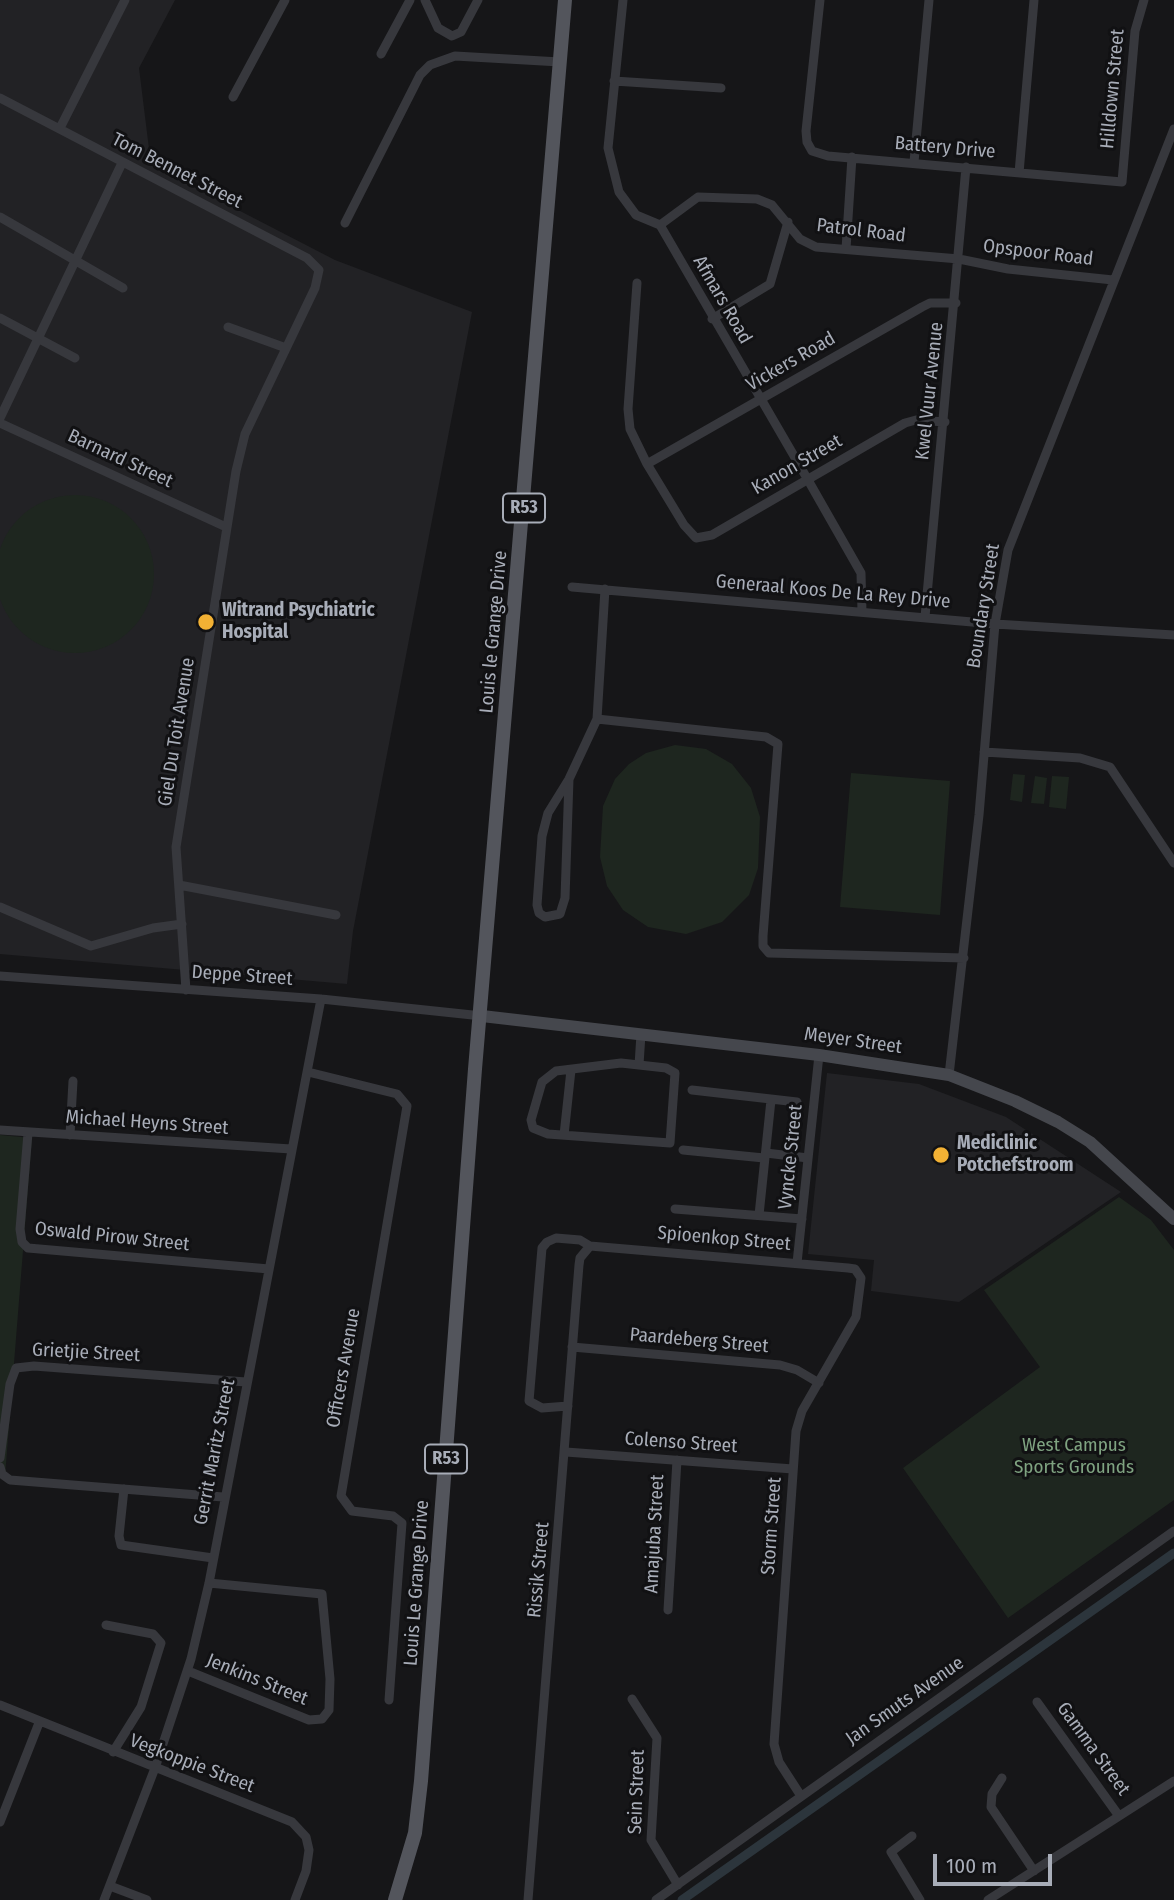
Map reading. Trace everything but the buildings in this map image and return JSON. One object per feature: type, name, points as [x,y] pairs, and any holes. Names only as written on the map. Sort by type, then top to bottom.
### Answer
[{"type":"main road","name":"Louis le Grange Drive","points":[[482,1016],[565,0]]},
{"type":"main road","name":"Louis Le Grange Drive","points":[[395,1900],[415,1833],[422,1781],[475,1069],[482,1016]]},
{"type":"street","points":[[60,128],[125,0]]},
{"type":"street","points":[[233,97],[285,0]]},
{"type":"street","points":[[381,54],[410,0]]},
{"type":"street","points":[[425,0],[438,28],[452,36],[461,32],[478,0]]},
{"type":"street","points":[[623,0],[608,141],[611,170],[628,208],[636,215],[660,225]]},
{"type":"street","name":"Battery Drive","points":[[820,0],[806,138],[810,149],[819,155],[1122,182]]},
{"type":"street","points":[[914,162],[929,0]]},
{"type":"street","points":[[1019,173],[1034,0]]},
{"type":"street","name":"Hilldown Street","points":[[1122,182],[1135,31],[1144,0]]},
{"type":"street","points":[[345,223],[420,75],[430,65],[455,56],[560,62]]},
{"type":"street","points":[[614,81],[721,88]]},
{"type":"street","name":"Tom Bennet Street","points":[[0,97],[312,261],[319,270],[316,288]]},
{"type":"street","name":"Boundary Street","points":[[949,1075],[964,958],[995,624],[1007,550],[1174,129]]},
{"type":"street","points":[[846,248],[852,157]]},
{"type":"street","points":[[0,420],[36,339],[76,264],[122,163]]},
{"type":"street","name":"Kwel Vuur Avenue","points":[[925,617],[956,303],[966,167]]},
{"type":"street","name":"Patrol Road","points":[[660,225],[690,201],[706,196],[765,202],[809,245],[959,259]]},
{"type":"street","points":[[0,217],[76,264],[123,288]]},
{"type":"street","points":[[712,319],[767,287],[788,222]]},
{"type":"street","name":"Afmars Road","points":[[660,225],[861,573],[862,612]]},
{"type":"street","name":"Opspoor Road","points":[[959,259],[1008,269],[1113,280]]},
{"type":"street","points":[[637,283],[628,409],[630,429],[647,464]]},
{"type":"street","name":"Giel Du Toit Avenue","points":[[186,990],[176,847],[240,445],[316,288]]},
{"type":"street","name":"Vickers Road","points":[[647,464],[922,307],[930,303],[956,303]]},
{"type":"street","points":[[0,318],[75,358]]},
{"type":"street","points":[[228,327],[286,348]]},
{"type":"street","name":"Barnard Street","points":[[0,420],[226,527]]},
{"type":"street","name":"Kanon Street","points":[[647,464],[694,537],[708,536],[905,423],[916,420],[945,422]]},
{"type":"street","name":"Generaal Koos De La Rey Drive","points":[[572,587],[995,624],[1174,635]]},
{"type":"street","points":[[569,779],[565,898],[559,914],[545,917],[539,913],[537,905],[542,836],[548,813],[569,779],[597,719],[605,589]]},
{"type":"street","points":[[597,719],[766,737],[778,744],[762,936],[763,946],[769,953],[964,958]]},
{"type":"street","points":[[984,752],[1080,758],[1110,767],[1174,863]]},
{"type":"street","points":[[179,884],[336,915]]},
{"type":"street","points":[[0,906],[91,946],[153,928],[182,924]]},
{"type":"street","name":"Deppe Street","points":[[0,976],[321,999],[482,1016]]},
{"type":"street","name":"Gerrit Maritz Street","points":[[104,1900],[155,1768],[188,1671],[209,1583],[223,1497],[321,999]]},
{"type":"street","name":"Meyer Street","points":[[482,1016],[819,1055],[949,1075],[1037,1111],[1090,1142],[1174,1219]]},
{"type":"street","points":[[639,1065],[641,1034]]},
{"type":"street","name":"Vyncke Street","points":[[797,1263],[819,1055]]},
{"type":"street","points":[[621,1063],[639,1065],[666,1068],[675,1073],[670,1143],[537,1131],[531,1120],[542,1082],[556,1071],[621,1063]]},
{"type":"street","points":[[564,1135],[570,1069]]},
{"type":"street","name":"Officers Avenue","points":[[308,1072],[397,1094],[407,1105],[341,1496],[352,1511],[393,1516],[401,1521],[389,1700]]},
{"type":"street","points":[[70,1135],[73,1081]]},
{"type":"street","points":[[692,1090],[797,1102]]},
{"type":"street","points":[[759,1215],[771,1100]]},
{"type":"street","name":"Michael Heyns Street","points":[[0,1130],[291,1149]]},
{"type":"street","name":"Oswald Pirow Street","points":[[28,1133],[20,1229],[22,1242],[28,1248],[269,1269]]},
{"type":"street","points":[[682,1150],[808,1158]]},
{"type":"street","points":[[675,1209],[802,1219]]},
{"type":"street","name":"Spioenkop Street","points":[[568,1406],[542,1408],[529,1401],[542,1248],[547,1242],[556,1238],[580,1240],[590,1246],[855,1269]]},
{"type":"street","name":"Rissik Street","points":[[528,1900],[580,1258],[590,1246]]},
{"type":"street","name":"Storm Street","points":[[801,1796],[779,1762],[774,1744],[793,1469],[799,1417],[856,1317],[861,1278],[855,1269]]},
{"type":"street","name":"Paardeberg Street","points":[[572,1347],[780,1365],[797,1370],[818,1383]]},
{"type":"street","name":"Grietjie Street","points":[[0,1458],[10,1384],[16,1368],[34,1366],[246,1382]]},
{"type":"street","name":"Colenso Street","points":[[566,1452],[793,1469]]},
{"type":"street","name":"Amajuba Street","points":[[668,1609],[677,1460]]},
{"type":"street","points":[[0,1467],[2,1474],[10,1480],[223,1497]]},
{"type":"street","points":[[124,1489],[119,1536],[121,1545],[213,1558]]},
{"type":"street","name":"Jan Smuts Avenue","points":[[656,1900],[1174,1531]]},
{"type":"street","name":"Jenkins Street","points":[[188,1671],[309,1720],[322,1719],[329,1710],[330,1679],[321,1594],[209,1583]]},
{"type":"street","points":[[106,1625],[153,1634],[161,1643],[141,1707],[113,1752]]},
{"type":"street","name":"Sein Street","points":[[632,1699],[657,1738],[651,1840],[678,1885]]},
{"type":"street","name":"Gamma Street","points":[[1037,1702],[1119,1816]]},
{"type":"street","name":"Vegkoppie Street","points":[[0,1705],[39,1723],[287,1819],[306,1837],[309,1850],[306,1871],[295,1900]]},
{"type":"street","points":[[0,1822],[39,1723]]},
{"type":"street","points":[[1002,1778],[992,1794],[991,1807],[1034,1871]]},
{"type":"street","points":[[988,1900],[1174,1781]]},
{"type":"street","points":[[912,1836],[891,1853],[920,1900]]},
{"type":"street","points":[[110,1886],[147,1900]]},
{"type":"shaded area","name":"Witrand Psychiatric Hospital","points":[[0,0],[175,0],[139,68],[151,165],[335,260],[472,312],[353,931],[347,984],[0,954]]},
{"type":"shaded area","name":"Mediclinic Potchefstroom","points":[[827,1073],[919,1084],[1006,1117],[1121,1192],[959,1302],[871,1291],[874,1260],[808,1254]]},
{"type":"green space","points":[[75,495],[105,501],[131,518],[148,544],[154,574],[148,604],[131,630],[105,647],[75,653],[45,647],[19,630],[2,604],[-4,574],[2,544],[19,518],[45,501]]},
{"type":"green space","points":[[675,745],[706,749],[732,764],[751,788],[760,817],[758,868],[749,895],[722,922],[686,934],[648,927],[623,910],[607,886],[600,857],[603,806],[615,779],[629,764],[646,753]]},
{"type":"green space","points":[[851,773],[950,781],[940,915],[840,907]]},
{"type":"green space","points":[[1013,774],[1025,775],[1022,802],[1010,800]]},
{"type":"green space","points":[[1035,776],[1047,778],[1044,804],[1031,803]]},
{"type":"green space","points":[[1052,776],[1069,777],[1066,809],[1049,807]]},
{"type":"green space","points":[[0,1135],[32,1138],[5,1476],[0,1476]]},
{"type":"green space","name":"West Campus Sports Grounds","points":[[1119,1197],[1151,1220],[1174,1250],[1174,1500],[1008,1618],[903,1468],[1040,1367],[984,1290]]},
{"type":"waterway","points":[[682,1900],[1174,1553]]},
{"type":"place","name":"Witrand Psychiatric Hospital","points":[[206,622]]},
{"type":"place","name":"Mediclinic Potchefstroom","points":[[941,1155]]}]
